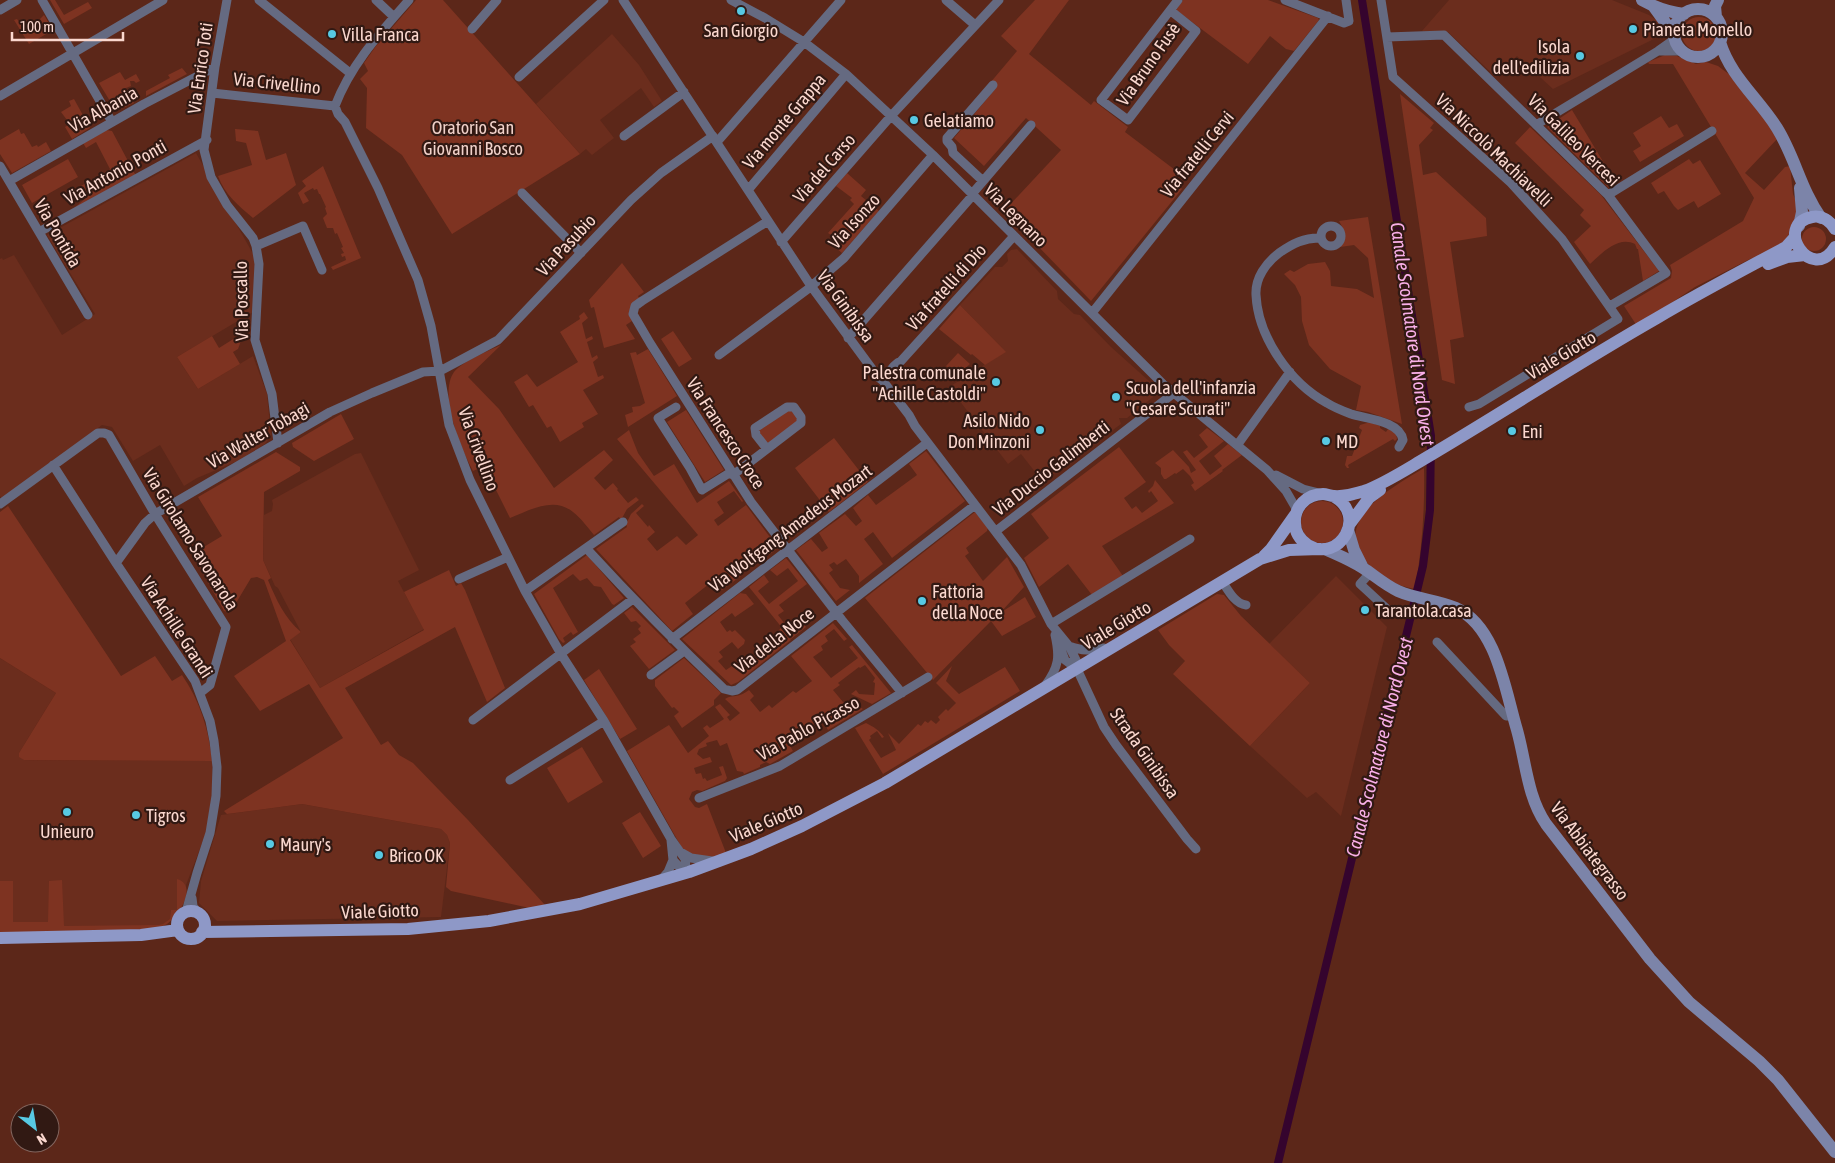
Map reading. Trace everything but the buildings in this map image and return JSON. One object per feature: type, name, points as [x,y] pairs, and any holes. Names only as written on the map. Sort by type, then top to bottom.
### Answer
[{"type":"main road","name":"Viale Giotto","points":[[189,918],[183,936],[190,938],[197,937],[202,932],[408,929],[489,921],[580,904],[660,881],[716,862],[802,826],[877,787],[1260,559],[1271,549],[1303,501],[1309,497],[1350,495],[1366,491],[1416,464],[1640,328],[1786,247],[1797,231],[1810,218],[1822,218]]},
{"type":"main road","points":[[1822,218],[1831,223],[1835,229]]},
{"type":"main road","points":[[1797,231],[1798,248],[1805,256]]},
{"type":"main road","name":"Viale Giotto","points":[[1726,280],[1788,257],[1805,256],[1816,259],[1833,252]]},
{"type":"main road","name":"Viale Giotto","points":[[1260,559],[1289,550],[1322,549],[1338,544],[1369,498],[1416,464]]},
{"type":"main road","points":[[1327,495],[1345,506],[1349,515],[1349,528]]},
{"type":"main road","points":[[1296,512],[1295,524],[1299,537],[1312,547],[1322,549]]},
{"type":"main road","points":[[0,938],[141,935],[156,932],[189,918],[224,932]]},
{"type":"main road","points":[[189,918],[205,925],[202,932]]},
{"type":"main road","points":[[0,944],[35,937]]},
{"type":"street","points":[[0,10],[17,0]]},
{"type":"street","points":[[42,0],[112,122]]},
{"type":"street","points":[[0,96],[163,0]]},
{"type":"street","name":"Via Enrico Toti","points":[[207,140],[215,68],[227,0]]},
{"type":"street","points":[[259,0],[350,73]]},
{"type":"street","points":[[376,0],[394,17]]},
{"type":"street","points":[[335,106],[350,73],[409,0]]},
{"type":"street","points":[[472,29],[497,0]]},
{"type":"street","points":[[518,77],[604,0]]},
{"type":"street","name":"Via Ginibissa","points":[[623,0],[810,286],[1021,565],[1051,624],[1065,660],[1077,669]]},
{"type":"street","name":"Via Legnano","points":[[731,0],[804,42],[846,74],[933,155],[1126,348],[1174,393],[1238,444],[1267,470],[1286,490],[1296,512]]},
{"type":"street","name":"Via Pasubio","points":[[440,371],[498,340],[631,200],[661,173],[715,139],[841,0]]},
{"type":"street","points":[[946,0],[975,25]]},
{"type":"street","name":"Via del Carso","points":[[781,242],[891,116],[999,0]]},
{"type":"street","name":"Via Bruno Fusè","points":[[1171,11],[1196,31],[1128,120],[1101,100],[1178,0]]},
{"type":"street","points":[[1285,0],[1344,23],[1349,21],[1346,0]]},
{"type":"street","name":"Via Niccolò Machiavelli","points":[[1381,0],[1393,77],[1511,183],[1562,239],[1610,306]]},
{"type":"street","points":[[1642,0],[1671,13],[1684,14],[1698,9],[1713,0]]},
{"type":"street","points":[[1718,0],[1715,6],[1716,17],[1722,29],[1720,42],[1723,53],[1732,69],[1777,128],[1799,178],[1812,204],[1822,218]]},
{"type":"street","points":[[1654,7],[1683,51],[1691,56],[1713,52],[1720,42]]},
{"type":"street","points":[[1698,9],[1707,11],[1716,17]]},
{"type":"street","points":[[1536,125],[1658,51],[1675,37],[1676,24],[1684,14]]},
{"type":"street","name":"Via fratelli Cervi","points":[[1092,313],[1328,16]]},
{"type":"street","name":"Via Galileo Vercesi","points":[[1387,37],[1444,34],[1608,195],[1666,273],[1610,306]]},
{"type":"street","points":[[1658,51],[1683,51]]},
{"type":"street","points":[[1699,56],[1732,69]]},
{"type":"street","name":"Via Albania","points":[[9,181],[112,122],[215,68]]},
{"type":"street","name":"Via monte Grappa","points":[[748,190],[846,74]]},
{"type":"street","points":[[983,182],[953,153],[952,147],[946,141],[993,85]]},
{"type":"street","points":[[624,136],[684,92]]},
{"type":"street","name":"Via Crivellino","points":[[212,93],[335,106],[338,114],[345,122],[378,188],[418,280],[431,326],[449,424],[470,480],[525,591],[561,654],[604,721],[671,840],[684,859],[686,867],[684,873]]},
{"type":"street","points":[[848,338],[1031,125]]},
{"type":"street","points":[[1608,195],[1712,132]]},
{"type":"street","name":"Via Antonio Ponti","points":[[39,232],[207,140]]},
{"type":"street","name":"Via Poscallo","points":[[207,140],[204,150],[211,177],[227,205],[253,238],[256,246],[259,264],[255,340],[272,394],[278,443]]},
{"type":"street","name":"Via Isonzo","points":[[719,355],[844,258],[933,155]]},
{"type":"street","name":"Via Pontida","points":[[0,166],[88,316]]},
{"type":"street","points":[[1797,231],[1802,201],[1799,178]]},
{"type":"street","points":[[522,193],[581,253]]},
{"type":"street","name":"Via Francesco Croce","points":[[768,221],[642,301],[635,306],[633,314],[732,474],[836,612],[902,693]]},
{"type":"street","name":"Via Poscallo","points":[[256,246],[303,226],[322,270]]},
{"type":"street","name":"Via fratelli di Dio","points":[[883,381],[891,372],[892,367],[901,361],[1014,236]]},
{"type":"street","points":[[1321,238],[1311,237],[1298,242],[1273,258],[1262,272],[1257,282],[1256,298],[1265,330],[1290,372],[1314,395],[1326,403],[1349,413],[1375,419],[1397,429],[1403,440],[1399,447]]},
{"type":"street","points":[[1470,406],[1479,404],[1618,319],[1610,306]]},
{"type":"street","name":"Via Walter Tobagi","points":[[116,564],[145,523],[155,514],[330,412],[423,372],[440,371]]},
{"type":"street","points":[[1238,444],[1290,372]]},
{"type":"street","name":"Via Duccio Galimberti","points":[[996,531],[1174,393]]},
{"type":"street","points":[[676,407],[658,418],[702,490],[732,474],[767,449],[801,423],[801,417],[794,407],[787,407],[755,428],[756,435],[767,449]]},
{"type":"street","name":"Via Girolamo Savonarola","points":[[53,466],[98,433],[109,435],[155,514],[226,627],[210,685],[200,693]]},
{"type":"street","name":"Via Wolfgang Amadeus Mozart","points":[[672,639],[927,443]]},
{"type":"street","points":[[0,504],[53,466]]},
{"type":"street","name":"Via Achille Grandi","points":[[53,466],[195,681],[210,721],[217,767],[216,796],[210,833],[196,873],[189,918]]},
{"type":"street","name":"Via Legnano","points":[[1267,470],[1303,489],[1327,495]]},
{"type":"street","name":"Via della Noce","points":[[586,548],[684,651],[724,689],[732,691],[737,690],[975,506]]},
{"type":"street","points":[[525,591],[623,522]]},
{"type":"street","name":"Via Abbiategrasso","points":[[1349,528],[1354,550],[1367,571]]},
{"type":"street","points":[[1051,624],[1190,539]]},
{"type":"street","name":"Via Abbiategrasso","points":[[1322,549],[1367,571],[1399,592],[1455,607],[1477,622],[1492,646],[1513,716],[1531,794],[1539,814],[1650,959],[1689,1002],[1759,1061],[1778,1080],[1835,1152]]},
{"type":"street","points":[[459,579],[508,557]]},
{"type":"street","points":[[1367,571],[1360,584],[1386,608]]},
{"type":"street","points":[[1222,582],[1240,605],[1246,605]]},
{"type":"street","points":[[472,720],[633,599]]},
{"type":"street","name":"Via Ginibissa","points":[[1051,624],[1069,646],[1076,660],[1077,669]]},
{"type":"street","name":"Via Ginibissa","points":[[1042,690],[1058,665],[1059,653],[1055,635]]},
{"type":"street","points":[[1436,642],[1506,716],[1513,716]]},
{"type":"street","points":[[1069,646],[1078,650],[1091,651],[1117,645]]},
{"type":"street","points":[[652,675],[684,651]]},
{"type":"street","name":"Strada Ginibissa","points":[[1077,669],[1104,727],[1196,849]]},
{"type":"street","name":"Via Pablo Picasso","points":[[699,798],[780,766],[928,677]]},
{"type":"street","points":[[510,780],[604,721]]},
{"type":"street","name":"Via Crivellino","points":[[671,840],[673,860]]},
{"type":"street","points":[[680,852],[691,858],[716,862]]},
{"type":"street","points":[[660,881],[668,872],[673,860],[684,873]]},
{"type":"shaded area","points":[[1449,0],[1612,0],[1649,15],[1664,25],[1668,32],[1553,89],[1517,56],[1496,77],[1448,32],[1422,31]]},
{"type":"shaded area","points":[[612,34],[639,65],[662,101],[654,107],[641,88],[600,120],[614,138],[592,155],[586,149],[580,154],[536,104]]},
{"type":"shaded area","points":[[196,153],[256,259],[253,312],[177,357],[198,389],[253,356],[267,394],[271,436],[265,444],[240,460],[197,478],[184,486],[160,445],[133,461],[112,427],[102,425],[2,499],[0,496],[0,259],[2,258],[3,260],[14,255],[62,335],[95,314],[47,235]]},
{"type":"shaded area","points":[[1017,249],[1057,291],[1058,299],[1074,314],[1080,315],[1111,347],[1158,389],[1158,393],[1127,418],[1119,418],[1121,424],[1043,482],[1021,454],[1008,464],[949,387],[1005,352],[960,305],[995,267],[1002,267],[1008,261],[1007,254],[1011,250]]},
{"type":"shaded area","points":[[361,453],[419,570],[398,581],[424,629],[320,688],[290,639],[301,632],[278,588],[275,586],[263,560],[264,515],[272,511],[272,500],[355,454]]},
{"type":"shaded area","points":[[1336,576],[1387,627],[1341,816],[1316,792],[1307,798],[1250,746],[1310,683],[1269,644]]},
{"type":"shaded area","points":[[0,658],[56,693],[19,753],[24,760],[212,761],[212,796],[206,833],[186,885],[186,895],[180,910],[167,924],[160,928],[0,935]]},
{"type":"shaded area","points":[[302,804],[441,829],[447,835],[450,843],[441,917],[217,921],[199,903],[201,881],[221,815]]},
{"type":"green space","points":[[50,0],[55,0],[64,15],[88,2],[92,8],[64,24]]},
{"type":"green space","name":"Oratorio San Giovanni Bosco","points":[[416,0],[443,0],[580,154],[452,234],[402,155],[366,128],[367,88],[360,79],[368,71],[364,63],[376,46]]},
{"type":"green space","points":[[1035,0],[1069,0],[1029,54],[1091,105],[1094,101],[1128,127],[1125,132],[1179,173],[1174,181],[1182,189],[1091,301],[1004,211],[1061,150],[1026,118],[984,166],[954,138],[996,88],[990,83],[1017,51],[1001,36]]},
{"type":"green space","points":[[1183,0],[1268,0],[1319,20],[1294,51],[1286,49],[1270,36],[1248,64],[1176,10]]},
{"type":"green space","points":[[44,15],[53,30],[29,44],[14,20],[17,19],[22,26],[27,23],[33,33],[44,26],[40,19]]},
{"type":"green space","points":[[1699,17],[1706,18],[1711,22],[1715,27],[1715,41],[1711,46],[1706,50],[1699,51],[1692,50],[1687,46],[1683,41],[1682,34],[1683,27],[1687,22],[1692,18]]},
{"type":"green space","points":[[1665,55],[1677,56],[1696,64],[1706,62],[1718,66],[1730,75],[1779,137],[1745,173],[1764,190],[1785,167],[1790,166],[1793,194],[1798,206],[1797,219],[1780,246],[1766,255],[1750,259],[1695,287],[1637,326],[1624,306],[1671,278],[1672,271],[1670,265],[1743,221],[1754,198],[1673,64],[1649,64],[1648,62]]},
{"type":"green space","points":[[182,68],[187,74],[146,96],[146,91],[170,78],[168,75]]},
{"type":"green space","points":[[120,72],[125,80],[136,74],[140,81],[136,83],[130,81],[131,86],[126,88],[134,103],[116,111],[99,83]]},
{"type":"green space","points":[[1400,94],[1434,123],[1430,128],[1433,130],[1419,145],[1423,175],[1436,172],[1486,218],[1487,236],[1450,242],[1464,337],[1450,340],[1455,384],[1442,380]]},
{"type":"green space","points":[[74,99],[90,128],[72,139],[65,127],[70,124],[61,112],[71,106],[69,101]]},
{"type":"green space","points":[[1572,110],[1616,183],[1609,188],[1547,127]]},
{"type":"green space","points":[[1661,116],[1669,128],[1677,124],[1684,136],[1640,162],[1633,151],[1641,146],[1633,133]]},
{"type":"green space","points":[[1530,127],[1601,195],[1659,271],[1643,281],[1638,249],[1635,244],[1629,242],[1622,242],[1610,247],[1590,264],[1574,242],[1591,226],[1580,215],[1584,210],[1515,143]]},
{"type":"green space","points":[[19,129],[21,134],[24,133],[32,147],[37,145],[38,147],[46,142],[51,151],[12,173],[0,154],[0,140]]},
{"type":"green space","points":[[235,129],[258,131],[266,160],[286,153],[296,185],[253,218],[228,194],[218,176],[252,165],[246,143],[236,141]]},
{"type":"green space","points":[[106,130],[112,131],[136,176],[73,209],[87,197],[81,186],[110,169],[96,142],[86,148],[83,143]]},
{"type":"green space","points":[[68,159],[78,177],[32,203],[22,185]]},
{"type":"green space","points":[[1689,159],[1693,164],[1700,160],[1721,194],[1698,208],[1694,201],[1678,210],[1664,191],[1658,194],[1651,183]]},
{"type":"green space","points":[[323,166],[361,258],[333,270],[331,267],[346,260],[345,256],[342,257],[341,254],[344,253],[341,248],[343,247],[337,233],[335,234],[333,228],[327,228],[323,218],[327,214],[326,207],[317,189],[314,190],[313,188],[304,193],[309,201],[303,204],[298,193],[306,186],[302,181]]},
{"type":"green space","points":[[847,173],[866,190],[861,196],[879,211],[842,253],[830,243],[835,238],[828,233],[854,204],[850,200],[852,198],[836,186]]},
{"type":"green space","points":[[1368,217],[1402,424],[1368,412],[1356,410],[1361,386],[1330,369],[1309,345],[1302,321],[1301,297],[1295,285],[1284,274],[1290,270],[1294,272],[1308,264],[1325,262],[1330,271],[1331,286],[1357,289],[1374,298],[1368,258],[1354,245],[1340,247],[1344,240],[1344,234],[1339,221]]},
{"type":"green space","points":[[1814,227],[1823,230],[1826,239],[1823,248],[1814,251],[1805,248],[1802,239],[1805,230]]},
{"type":"green space","points":[[622,263],[644,292],[638,296],[639,298],[630,315],[632,321],[626,325],[635,339],[604,348],[594,307],[591,308],[589,300]]},
{"type":"green space","points":[[960,305],[1006,352],[985,365],[939,329]]},
{"type":"green space","points":[[584,312],[588,318],[582,323],[586,339],[592,336],[593,339],[587,342],[592,358],[597,355],[598,358],[593,362],[598,377],[603,375],[604,378],[583,390],[598,414],[582,423],[584,427],[560,442],[551,426],[547,428],[533,405],[529,407],[514,382],[527,374],[537,387],[578,362],[560,332],[580,319],[579,316]]},
{"type":"green space","points":[[673,331],[692,359],[679,367],[661,339]]},
{"type":"green space","points":[[212,336],[219,348],[235,338],[242,338],[238,349],[233,352],[240,364],[198,389],[177,357]]},
{"type":"green space","points":[[501,345],[468,377],[499,409],[554,488],[604,450],[613,460],[594,478],[605,490],[613,483],[628,503],[636,497],[639,500],[627,509],[621,520],[619,517],[594,535],[576,514],[566,507],[558,505],[534,508],[510,518],[484,466],[473,471],[457,436],[453,422],[450,408],[450,382],[454,372],[463,364]]},
{"type":"green space","points":[[648,349],[677,396],[628,427],[625,415],[633,412],[632,407],[645,403],[630,353],[636,352],[637,355]]},
{"type":"green space","points":[[958,353],[970,364],[961,372],[958,370],[954,374],[946,366]]},
{"type":"green space","points":[[790,409],[799,420],[770,443],[766,444],[761,438],[759,430]]},
{"type":"green space","points":[[686,410],[724,470],[705,482],[667,422]]},
{"type":"green space","points":[[341,414],[354,439],[314,461],[293,447],[292,443]]},
{"type":"green space","points":[[1370,422],[1380,426],[1386,432],[1388,429],[1396,433],[1397,439],[1395,441],[1393,439],[1348,465],[1349,468],[1347,468],[1345,465],[1347,456],[1352,456],[1362,430],[1359,428],[1360,425]]},
{"type":"green space","points":[[1207,428],[1224,441],[1199,461],[1210,475],[1222,466],[1214,456],[1228,444],[1242,455],[1195,491],[1191,485],[1194,483],[1183,469],[1164,479],[1161,474],[1161,468],[1155,463],[1173,450],[1189,467],[1191,473],[1196,470],[1183,452],[1187,450],[1194,458],[1208,447],[1199,435]]},
{"type":"green space","points":[[629,430],[638,453],[654,476],[674,464],[697,503],[729,481],[743,501],[734,491],[717,502],[724,513],[714,520],[718,526],[746,505],[778,548],[769,555],[762,546],[734,567],[741,576],[722,590],[714,580],[685,603],[693,614],[672,631],[596,549],[627,527],[626,524],[631,514],[642,504],[644,506],[636,513],[655,532],[647,539],[657,551],[677,536],[686,545],[698,535],[617,439]]},
{"type":"green space","points":[[834,438],[868,482],[829,512],[795,468]]},
{"type":"green space","points":[[1119,447],[1146,482],[1124,498],[1132,509],[1136,506],[1142,513],[1158,501],[1151,491],[1149,493],[1148,491],[1153,486],[1155,480],[1174,503],[1102,546],[1123,576],[1092,595],[1068,564],[1039,587],[1024,558],[1049,538],[1031,514]]},
{"type":"green space","points":[[926,451],[965,501],[892,558],[873,532],[864,539],[883,564],[859,583],[859,576],[846,559],[837,565],[834,562],[829,565],[833,570],[829,573],[840,588],[850,590],[836,601],[796,550],[811,539],[822,552],[828,548],[819,533],[845,514],[856,526],[862,521],[853,508],[868,495],[876,505],[917,475],[909,464]]},
{"type":"green space","points":[[276,452],[300,467],[300,471],[264,492],[263,560],[271,578],[268,580],[278,601],[290,621],[301,632],[290,640],[320,688],[424,630],[404,592],[449,570],[456,586],[461,583],[505,688],[487,702],[455,627],[345,688],[381,745],[388,741],[399,755],[413,763],[545,905],[534,909],[451,891],[446,887],[450,843],[447,835],[441,829],[302,804],[227,814],[224,811],[343,738],[309,684],[260,711],[234,676],[286,641],[264,580],[257,577],[251,578],[230,613],[224,611],[192,554],[222,536],[198,497]]},
{"type":"green space","points":[[1424,468],[1420,559],[1415,589],[1395,583],[1373,569],[1358,548],[1356,534],[1360,520],[1369,507],[1382,495]]},
{"type":"green space","points":[[1318,501],[1326,501],[1337,507],[1343,522],[1337,537],[1326,543],[1318,543],[1307,537],[1301,526],[1301,518],[1307,507]]},
{"type":"green space","points":[[8,506],[121,676],[155,656],[172,681],[182,675],[194,695],[203,716],[209,738],[212,761],[24,760],[19,757],[19,753],[56,693],[0,658],[0,512]]},
{"type":"green space","points":[[815,507],[821,513],[787,539],[782,532]]},
{"type":"green space","points":[[975,512],[988,528],[987,531],[966,548],[969,553],[965,556],[983,581],[1007,557],[1024,587],[1000,613],[1025,597],[1036,617],[1002,636],[991,621],[933,680],[865,598]]},
{"type":"green space","points":[[587,555],[624,598],[614,605],[601,587],[594,586],[587,578],[580,581],[573,574],[553,588],[578,632],[573,635],[571,632],[563,638],[565,642],[563,643],[534,594]]},
{"type":"green space","points":[[786,558],[807,584],[779,605],[784,611],[778,615],[788,628],[800,619],[806,627],[791,639],[749,587],[764,575],[769,582],[758,591],[769,604],[798,581],[788,568],[777,576],[770,570]]},
{"type":"green space","points":[[740,593],[746,594],[754,604],[735,617],[732,613],[720,622],[727,632],[735,630],[745,640],[744,644],[738,649],[732,642],[719,652],[723,657],[718,661],[726,670],[738,662],[741,666],[757,652],[759,654],[781,637],[777,632],[781,628],[791,640],[738,682],[731,685],[682,639]]},
{"type":"green space","points":[[1217,594],[1224,595],[1241,616],[1310,683],[1250,746],[1173,674],[1185,661],[1169,645],[1158,630]]},
{"type":"green space","points":[[632,607],[675,650],[649,669],[630,646],[636,642],[633,639],[641,633],[638,629],[641,626],[636,621],[631,622],[624,613]]},
{"type":"green space","points":[[833,623],[847,639],[844,641],[834,629],[825,636],[828,641],[821,646],[823,650],[813,657],[831,678],[858,658],[849,647],[852,645],[891,693],[872,704],[851,694],[856,690],[859,694],[874,695],[875,683],[873,682],[875,678],[865,665],[859,667],[838,683],[840,685],[833,690],[843,702],[850,702],[863,709],[828,730],[822,720],[820,721],[787,741],[793,751],[770,764],[766,762],[760,765],[760,767],[744,774],[737,771],[727,743],[720,746],[717,740],[706,743],[707,746],[699,749],[697,754],[703,759],[710,757],[712,762],[694,768],[696,774],[701,773],[703,779],[705,778],[707,781],[722,775],[719,767],[723,766],[727,778],[725,781],[702,791],[692,792],[689,799],[695,807],[699,808],[707,804],[726,853],[708,858],[698,858],[688,853],[682,848],[627,751],[669,725],[688,753],[709,736],[703,728],[707,725],[710,728],[724,719],[715,707],[720,704],[730,715],[727,717],[730,721],[740,713],[725,699],[749,690],[754,696],[750,700],[760,712],[769,705],[772,708],[793,691],[796,693],[812,681],[791,656]]},
{"type":"green space","points":[[684,658],[721,693],[714,700],[714,705],[682,728],[674,716],[679,712],[674,707],[672,708],[655,686],[655,680]]},
{"type":"green space","points":[[952,666],[946,681],[959,694],[1005,667],[1020,691],[883,774],[855,728],[866,723],[876,729],[884,737],[882,738],[877,731],[870,736],[869,740],[881,758],[896,750],[888,733],[899,744],[918,724],[921,726],[925,721],[928,723],[931,720],[936,724],[940,720],[938,717],[956,703],[936,683]]},
{"type":"green space","points":[[599,669],[637,729],[620,739],[584,680]]},
{"type":"green space","points":[[582,747],[603,782],[568,803],[547,768]]},
{"type":"green space","points":[[640,812],[661,846],[643,858],[622,823]]},
{"type":"green space","points":[[177,879],[183,882],[186,887],[185,900],[172,920],[161,927],[149,931],[0,935],[0,881],[13,881],[13,922],[48,922],[49,881],[62,880],[64,926],[159,925],[170,919],[171,910],[177,910]]},
{"type":"waterway","name":"Canale Scolmatore di Nord Ovest","points":[[1278,1163],[1423,566],[1430,510],[1431,436],[1362,0]]},
{"type":"place","name":"San Giorgio","points":[[741,11]]},
{"type":"place","name":"Pianeta Monello","points":[[1633,29]]},
{"type":"place","name":"Villa Franca","points":[[332,34]]},
{"type":"place","name":"Isola dell'edilizia","points":[[1580,56]]},
{"type":"place","name":"Gelatiamo","points":[[914,120]]},
{"type":"place","name":"Palestra comunale \"Achille Castoldi\"","points":[[996,382]]},
{"type":"place","name":"Scuola dell'infanzia \"Cesare Scurati\"","points":[[1116,397]]},
{"type":"place","name":"Asilo Nido Don Minzoni","points":[[1040,430]]},
{"type":"place","name":"Eni","points":[[1512,431]]},
{"type":"place","name":"MD","points":[[1326,441]]},
{"type":"place","name":"Fattoria della Noce","points":[[922,601]]},
{"type":"place","name":"Tarantola.casa","points":[[1365,610]]},
{"type":"place","name":"Unieuro","points":[[67,812]]},
{"type":"place","name":"Tigros","points":[[136,815]]},
{"type":"place","name":"Maury's","points":[[270,844]]},
{"type":"place","name":"Brico OK","points":[[379,855]]}]
